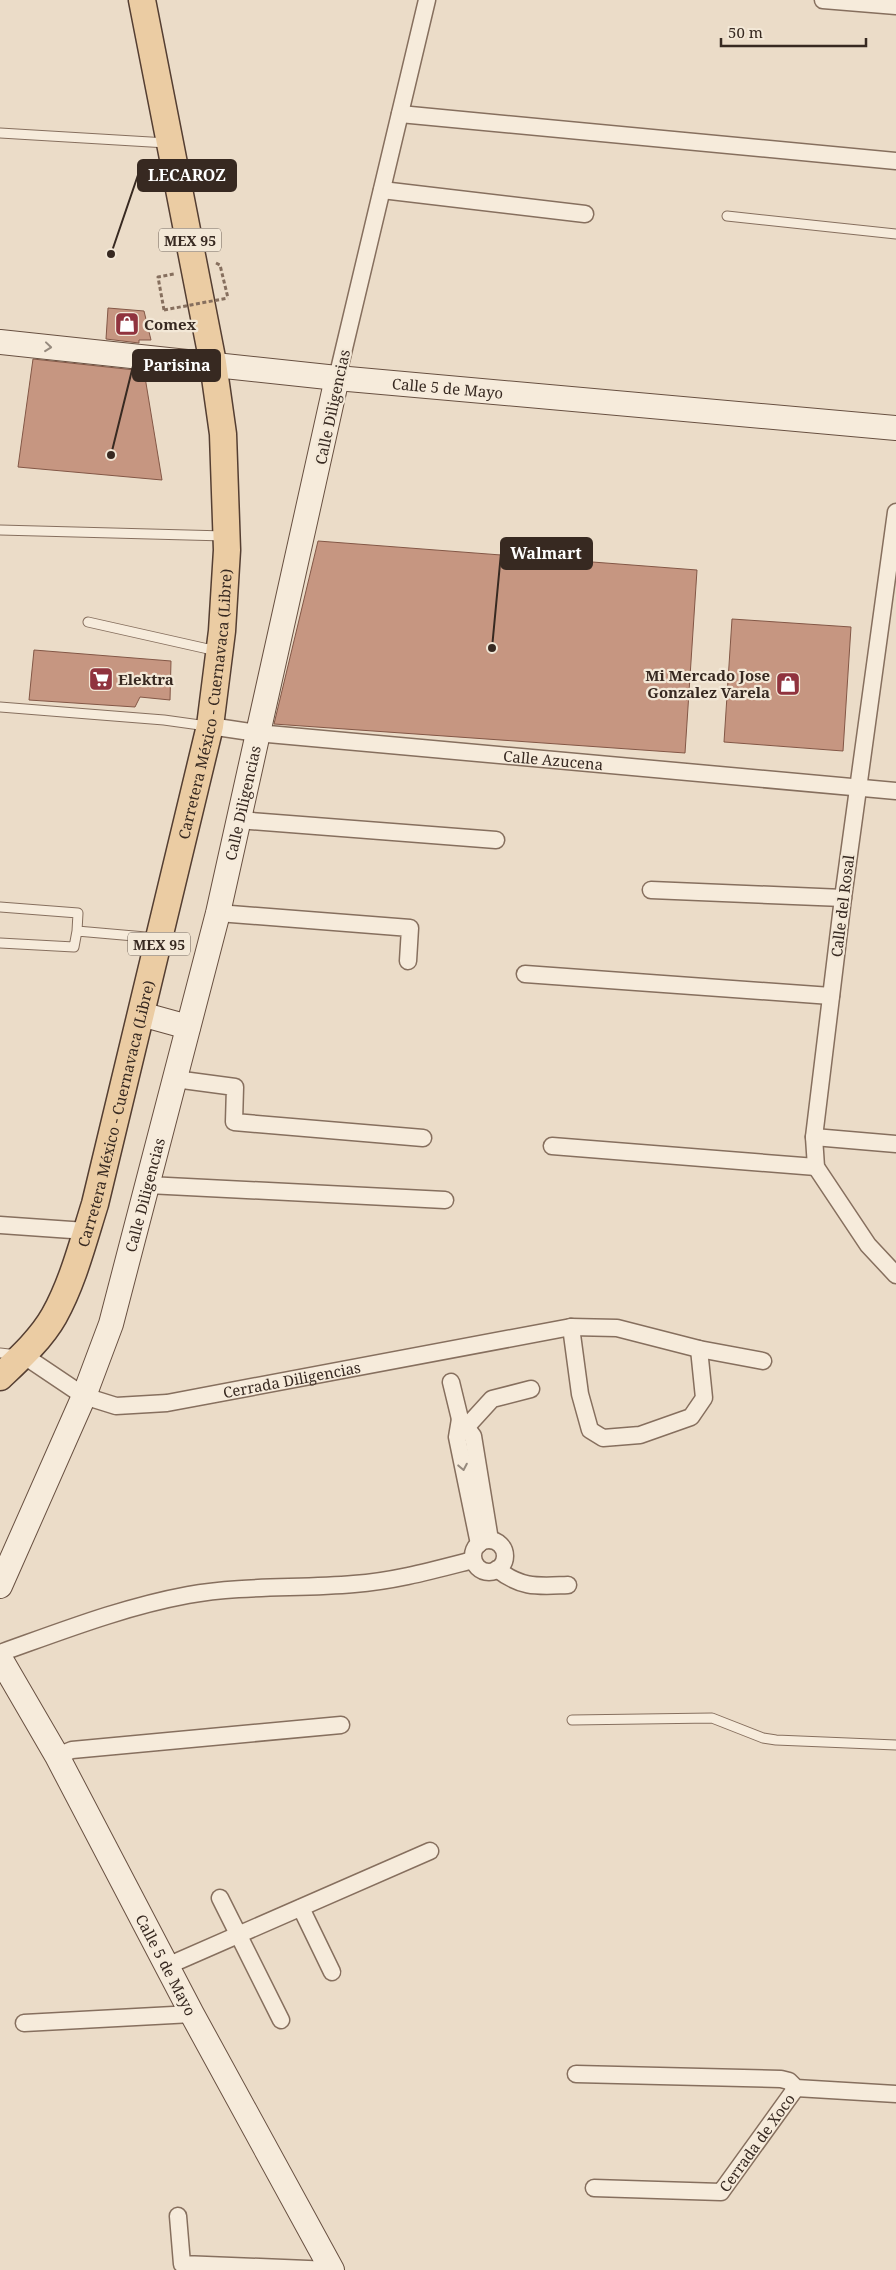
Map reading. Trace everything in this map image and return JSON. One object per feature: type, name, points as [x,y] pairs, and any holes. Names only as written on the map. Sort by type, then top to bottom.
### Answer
[{"type":"main road","name":"Carretera México - Cuernavaca (Libre)","points":[[0,1377],[12,1354],[53,1318],[65,1291],[86,1231],[160,938],[210,726],[219,651],[227,536],[223,434],[213,363],[196,270],[142,0]]},
{"type":"street","name":"Calle Diligencias","points":[[0,1586],[84,1396],[111,1324],[218,913],[257,733],[303,538],[337,378],[427,0]]},
{"type":"street","points":[[823,0],[896,6]]},
{"type":"street","points":[[400,114],[896,161]]},
{"type":"street","points":[[382,190],[585,214]]},
{"type":"street","name":"Calle 5 de Mayo","points":[[0,342],[213,363],[337,378],[896,428]]},
{"type":"street","name":"Calle del Rosal","points":[[896,512],[843,898],[814,1137],[816,1167],[868,1245],[896,1275]]},
{"type":"street","name":"Calle Azucena","points":[[210,726],[257,733],[896,791]]},
{"type":"street","points":[[238,820],[496,840]]},
{"type":"street","points":[[651,890],[843,898]]},
{"type":"street","points":[[218,913],[410,928],[408,962]]},
{"type":"street","points":[[525,974],[831,996]]},
{"type":"street","points":[[141,1014],[188,1027]]},
{"type":"street","points":[[174,1079],[235,1087],[234,1122],[423,1138]]},
{"type":"street","points":[[814,1137],[896,1144]]},
{"type":"street","points":[[552,1146],[816,1167]]},
{"type":"street","points":[[148,1185],[445,1200]]},
{"type":"street","points":[[0,1225],[86,1231]]},
{"type":"street","points":[[571,1327],[580,1394],[590,1430],[603,1438],[640,1435],[691,1417],[704,1398],[699,1349]]},
{"type":"street","name":"Cerrada Diligencias","points":[[12,1354],[84,1396],[116,1406],[167,1403],[571,1327],[617,1328],[699,1349],[764,1361]]},
{"type":"street","points":[[451,1382],[484,1542]]},
{"type":"street","points":[[461,1428],[492,1399],[531,1389]]},
{"type":"street","points":[[484,1542],[497,1542],[504,1553],[502,1565],[498,1570],[486,1572],[480,1570],[473,1560],[473,1554],[484,1542]]},
{"type":"street","points":[[0,1653],[119,1610],[188,1595],[236,1588],[354,1584],[399,1578],[473,1560]]},
{"type":"street","points":[[498,1570],[511,1580],[529,1586],[568,1585]]},
{"type":"street","name":"Calle 5 de Mayo","points":[[0,1658],[57,1756],[192,2014],[332,2270]]},
{"type":"street","points":[[57,1756],[72,1750],[341,1725]]},
{"type":"street","points":[[167,1966],[430,1851]]},
{"type":"street","points":[[220,1898],[237,1936],[281,2020]]},
{"type":"street","points":[[301,1908],[332,1972]]},
{"type":"street","points":[[24,2023],[192,2014]]},
{"type":"street","name":"Cerrada de Xoco","points":[[576,2074],[781,2079],[789,2081],[796,2088],[896,2094]]},
{"type":"street","name":"Cerrada de Xoco","points":[[594,2188],[721,2192],[796,2088]]},
{"type":"street","points":[[178,2216],[182,2264],[332,2270]]},
{"type":"lane","points":[[0,133],[170,143]]},
{"type":"lane","points":[[727,216],[896,234]]},
{"type":"lane","points":[[0,530],[227,536]]},
{"type":"lane","points":[[88,622],[219,651]]},
{"type":"lane","points":[[0,707],[164,720],[210,726]]},
{"type":"lane","points":[[0,908],[78,913],[74,947],[0,942]]},
{"type":"lane","points":[[77,931],[160,938]]},
{"type":"lane","points":[[572,1720],[712,1718],[763,1738],[776,1740],[896,1745]]},
{"type":"path","points":[[196,270],[158,277],[164,310],[228,298]]},
{"type":"building","name":"Comex","points":[[108,308],[144,311],[151,340],[139,340],[139,343],[106,339]]},
{"type":"building","points":[[33,359],[144,371],[162,480],[18,467]]},
{"type":"building","points":[[318,541],[697,570],[685,753],[274,724]]},
{"type":"building","name":"Mi Mercado Jose Gonzalez Varela","points":[[732,619],[851,627],[843,751],[724,742]]},
{"type":"building","name":"Elektra","points":[[34,650],[171,661],[170,700],[140,697],[135,707],[29,700]]},
{"type":"place","name":"LECAROZ","points":[[111,254]]},
{"type":"place","name":"Comex","points":[[127,324]]},
{"type":"place","name":"Parisina","points":[[111,455]]},
{"type":"place","name":"Walmart","points":[[492,648]]},
{"type":"place","name":"Elektra","points":[[101,679]]},
{"type":"place","name":"Mi Mercado Jose Gonzalez Varela","points":[[788,684]]}]
